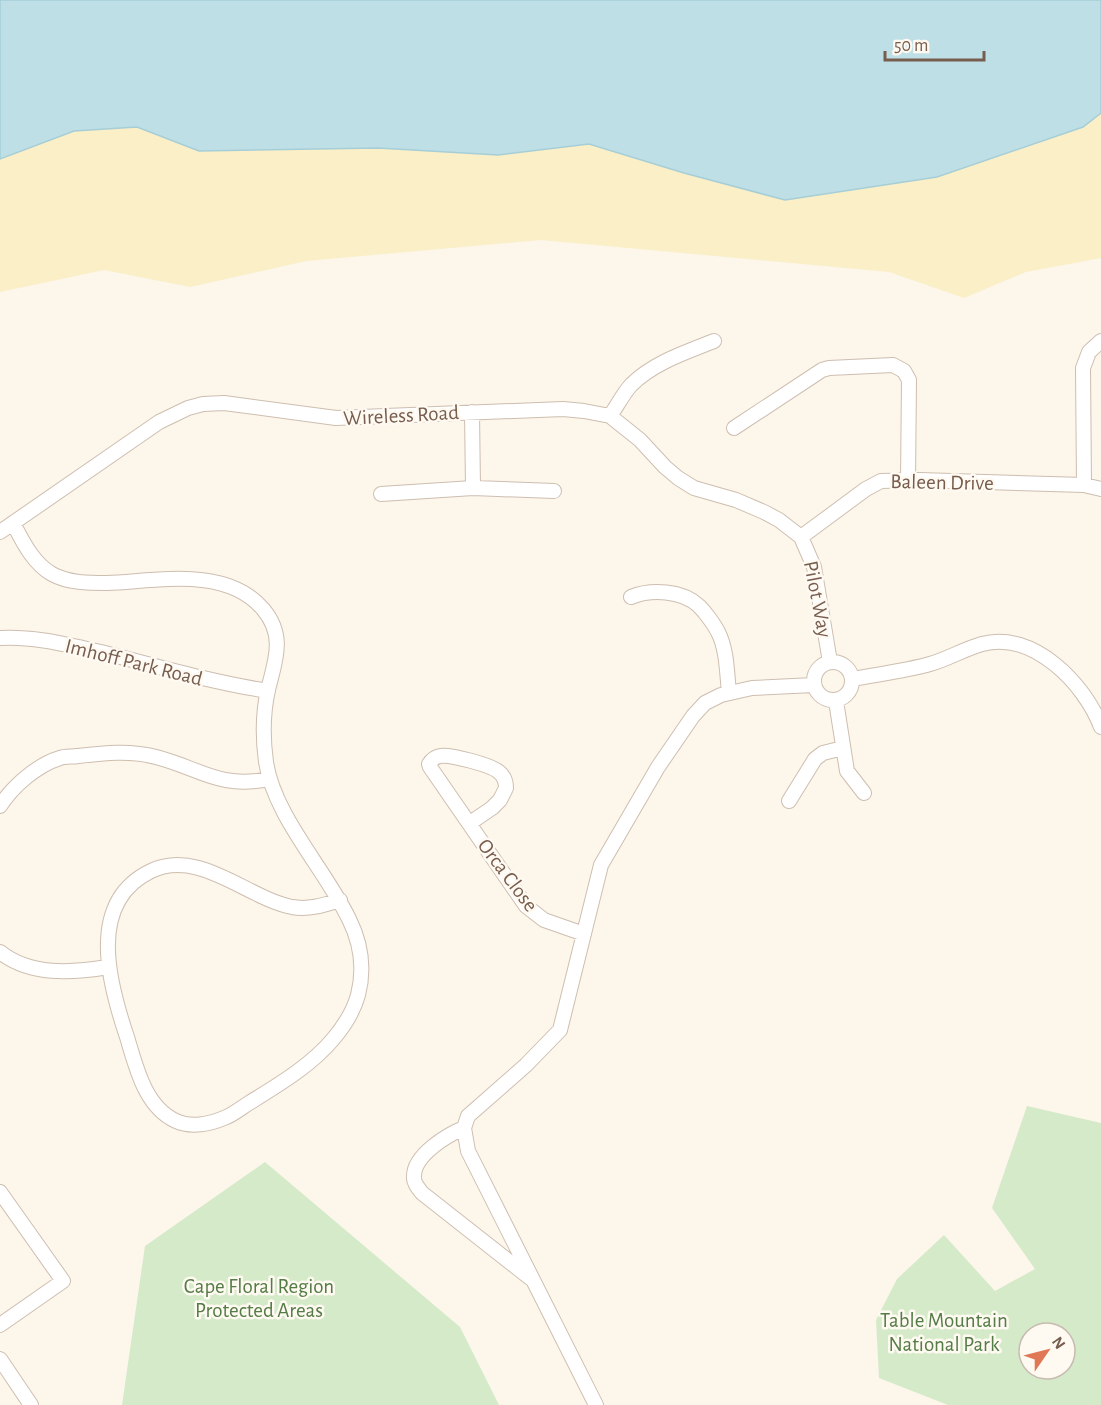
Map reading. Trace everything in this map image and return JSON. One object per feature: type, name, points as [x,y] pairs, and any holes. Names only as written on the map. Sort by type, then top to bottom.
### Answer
[{"type":"street","points":[[610,416],[624,394],[636,381],[664,363],[714,341]]},
{"type":"street","points":[[1084,485],[1084,363],[1089,352],[1101,341]]},
{"type":"street","points":[[734,428],[822,370],[893,365],[904,371],[909,380],[908,480]]},
{"type":"street","name":"Wireless Road","points":[[0,532],[159,422],[188,408],[203,404],[224,403],[336,418],[563,409],[610,416],[633,433],[678,478],[694,488],[736,500],[764,512],[801,537]]},
{"type":"street","points":[[472,412],[473,488]]},
{"type":"street","name":"Baleen Drive","points":[[801,537],[881,481],[1084,485],[1101,489]]},
{"type":"street","points":[[381,494],[473,488],[554,491]]},
{"type":"street","points":[[13,524],[30,554],[39,564],[52,574],[69,581],[99,583],[192,579],[212,581],[234,587],[249,596],[263,609],[275,630],[278,652],[267,692],[265,744],[270,779],[284,812],[340,900],[360,945],[362,967],[358,996],[333,1040],[312,1059],[273,1088],[225,1118],[203,1124],[187,1125],[173,1120],[161,1111],[151,1099],[134,1060],[118,1012],[108,967],[110,925],[123,892],[141,877],[164,865],[179,864],[242,885],[279,904],[313,908],[340,900]]},
{"type":"street","name":"Pilot Way","points":[[801,537],[814,567],[830,662]]},
{"type":"street","points":[[631,597],[640,593],[660,591],[683,597],[698,605],[719,634],[729,693]]},
{"type":"street","name":"Imhoff Park Road","points":[[0,638],[13,637],[57,642],[228,685],[267,692]]},
{"type":"street","points":[[853,679],[927,665],[982,644],[1011,642],[1024,645],[1067,675],[1081,690],[1101,727]]},
{"type":"street","points":[[830,662],[844,665],[850,670],[853,679],[849,694],[836,701],[823,698],[817,692],[814,684],[814,676],[818,669],[830,662]]},
{"type":"street","points":[[596,1405],[468,1151],[464,1128],[471,1113],[526,1065],[560,1030],[601,865],[658,767],[698,709],[712,699],[752,688],[814,684]]},
{"type":"street","points":[[836,701],[847,771],[864,793]]},
{"type":"street","points":[[789,801],[815,759],[823,753],[843,748]]},
{"type":"street","points":[[0,806],[20,783],[38,769],[61,758],[102,753],[136,753],[156,757],[227,782],[249,783],[270,779]]},
{"type":"street","name":"Orca Close","points":[[470,823],[500,800],[506,788],[504,777],[493,768],[449,755],[437,756],[432,759],[430,767],[533,913],[543,920],[584,934]]},
{"type":"street","points":[[0,952],[18,963],[58,971],[83,971],[108,967]]},
{"type":"street","points":[[464,1128],[446,1137],[423,1157],[413,1177],[422,1193],[533,1281]]},
{"type":"street","points":[[0,1192],[63,1281],[0,1325]]},
{"type":"street","points":[[0,1359],[31,1405]]},
{"type":"green space","name":"Table Mountain National Park","points":[[1027,1106],[1101,1123],[1101,1405],[948,1405],[879,1378],[876,1320],[897,1279],[944,1235],[995,1291],[1035,1269],[992,1208]]},
{"type":"green space","name":"Cape Floral Region Protected Areas","points":[[265,1162],[460,1327],[499,1405],[122,1405],[145,1246]]},
{"type":"sand","points":[[1101,113],[1101,258],[1026,272],[964,298],[889,272],[541,240],[306,261],[190,287],[104,270],[0,292],[0,159],[74,131],[137,127],[199,151],[378,148],[498,155],[589,144],[684,173],[937,177],[1083,127]]},
{"type":"water","points":[[0,0],[1101,0],[1101,113],[1083,127],[937,177],[785,200],[589,144],[498,155],[378,148],[199,151],[137,127],[74,131],[0,159]]}]
